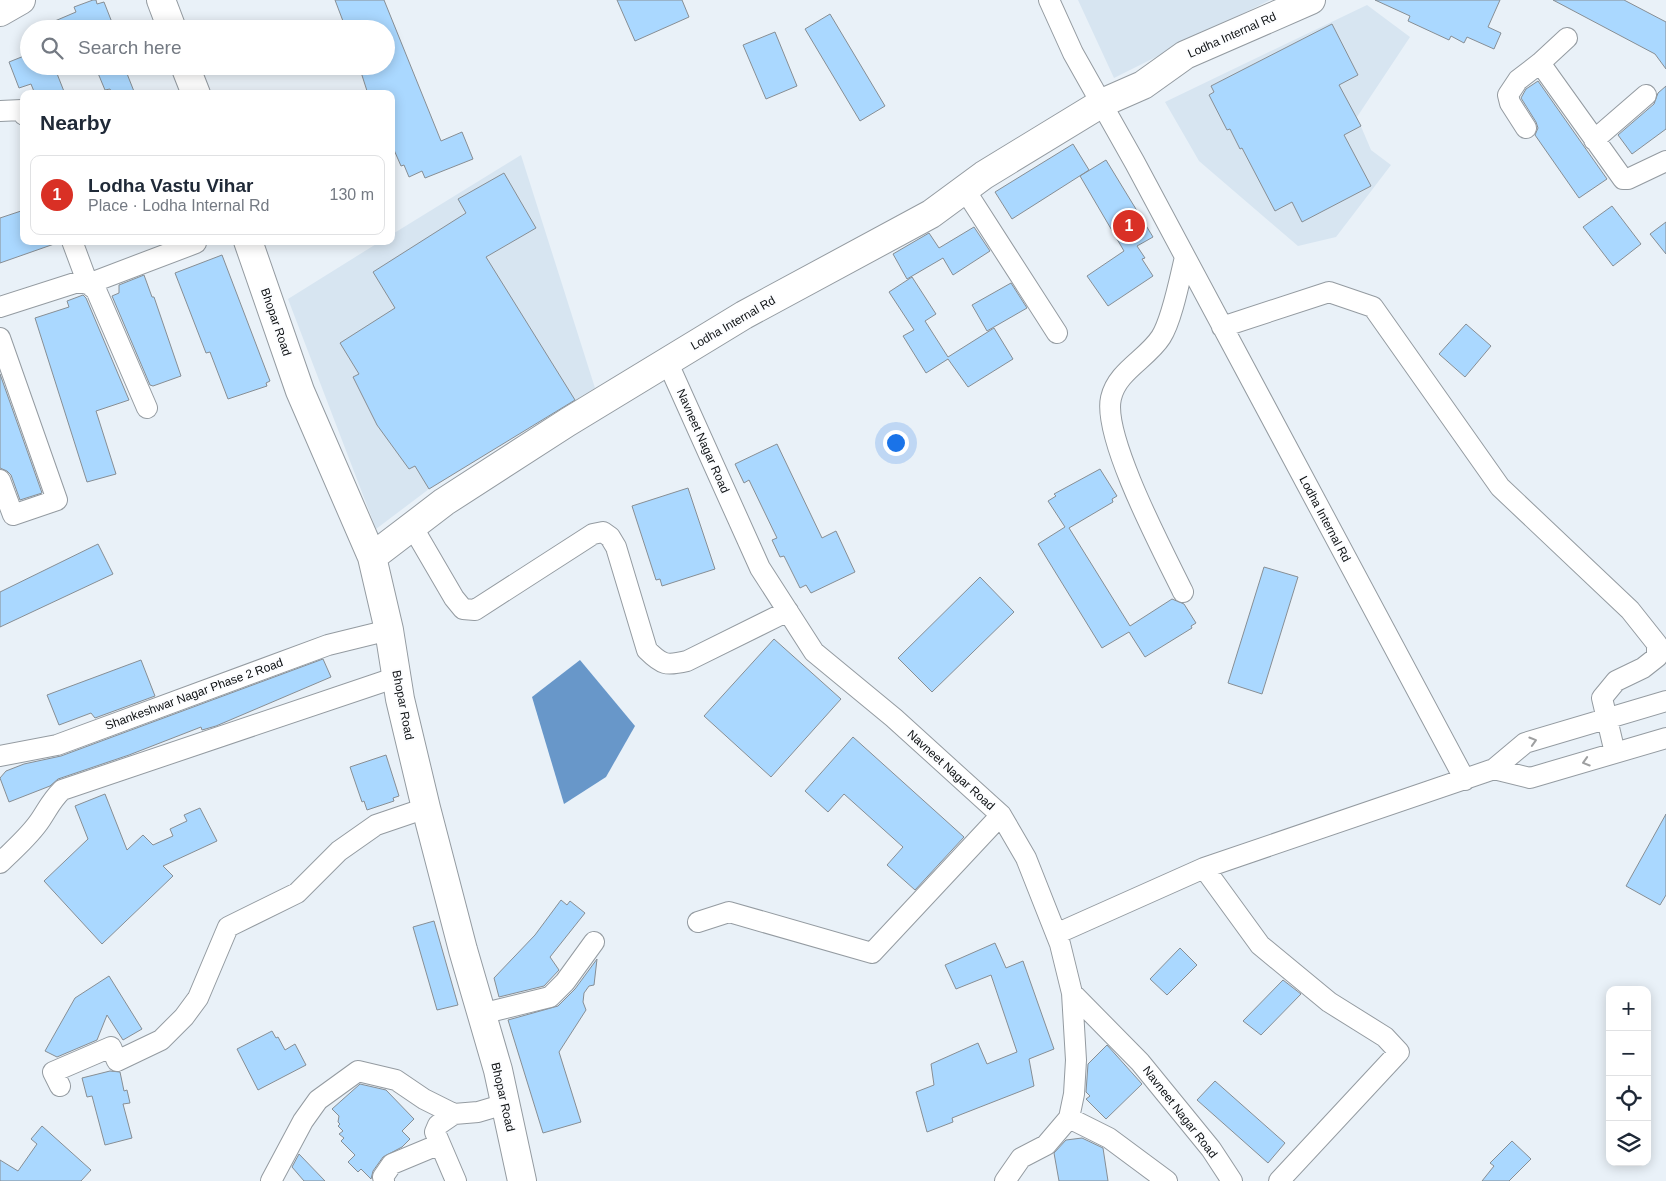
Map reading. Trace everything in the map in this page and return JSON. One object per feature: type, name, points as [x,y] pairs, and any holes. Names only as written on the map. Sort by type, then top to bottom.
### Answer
[{"type":"street","points":[[0,12],[21,0]]},
{"type":"street","points":[[161,0],[169,20]]},
{"type":"street","points":[[1049,0],[1073,53],[1102,103]]},
{"type":"street","name":"Lodha Internal Rd","points":[[372,557],[444,502],[667,361],[744,316],[931,214],[984,175],[1102,103],[1143,85],[1186,55],[1311,0]]},
{"type":"street","points":[[1526,128],[1510,103],[1508,95],[1518,80],[1567,38]]},
{"type":"street","points":[[1540,63],[1623,180],[1666,161]]},
{"type":"street","points":[[189,75],[194,90]]},
{"type":"street","points":[[1594,140],[1646,95]]},
{"type":"street","name":"Lodha Internal Rd","points":[[1102,103],[1465,780]]},
{"type":"street","points":[[0,111],[20,110]]},
{"type":"street","points":[[965,190],[1057,332]]},
{"type":"street","points":[[73,245],[88,284]]},
{"type":"street","points":[[88,284],[191,245]]},
{"type":"street","name":"Bhopar Road","points":[[249,245],[300,391],[372,557],[426,808],[505,1104],[522,1181]]},
{"type":"street","points":[[1183,592],[1126,470],[1112,427],[1111,398],[1122,376],[1161,337],[1177,295],[1184,258]]},
{"type":"street","points":[[0,307],[78,282],[88,284],[96,290],[147,408]]},
{"type":"street","points":[[1222,327],[1330,292],[1373,307],[1500,487],[1630,610],[1657,644],[1657,657],[1643,668],[1616,681],[1602,698],[1615,753]]},
{"type":"street","points":[[0,338],[57,500],[13,515],[0,480]]},
{"type":"street","name":"Navneet Nagar Road","points":[[667,361],[760,568],[814,652],[894,718],[1001,815],[1026,858],[1056,934],[1072,993],[1140,1062],[1210,1150],[1232,1181]]},
{"type":"street","points":[[412,526],[454,598],[463,609],[469,610],[479,607],[593,534],[604,532],[610,537],[616,547],[648,650],[660,663],[672,665],[686,661],[788,611]]},
{"type":"street","name":"Shankeshwar Nagar Phase 2 Road","points":[[0,756],[58,745],[328,645],[388,630]]},
{"type":"street","points":[[0,863],[26,839],[42,818],[49,803],[62,790],[397,677]]},
{"type":"street","points":[[1056,934],[1204,868],[1494,769],[1525,743],[1666,701]]},
{"type":"street","points":[[1494,769],[1530,778],[1666,738]]},
{"type":"street","points":[[60,1086],[54,1072],[111,1047],[117,1061],[162,1040],[198,998],[228,927],[297,893],[339,851],[376,825],[426,808]]},
{"type":"street","points":[[698,922],[729,912],[872,953],[1001,815]]},
{"type":"street","points":[[1204,868],[1260,945],[1329,1002],[1385,1037],[1398,1052],[1279,1181]]},
{"type":"street","points":[[481,1014],[550,997],[566,982],[594,942]]},
{"type":"street","points":[[1004,1181],[1021,1158],[1046,1145],[1069,1118],[1074,1094],[1076,1060],[1072,993]]},
{"type":"street","points":[[271,1181],[303,1121],[318,1100],[358,1071],[396,1080],[424,1099],[454,1114]]},
{"type":"street","points":[[456,1181],[435,1132],[438,1125],[454,1114],[478,1112],[505,1104]]},
{"type":"street","points":[[1069,1118],[1109,1138],[1167,1181]]},
{"type":"street","points":[[384,1181],[383,1177],[392,1164],[440,1144]]},
{"type":"shaded area","points":[[1078,0],[1270,0],[1114,78]]},
{"type":"shaded area","points":[[1367,5],[1410,37],[1357,117],[1371,150],[1391,165],[1336,237],[1298,246],[1199,161],[1165,102]]},
{"type":"shaded area","points":[[521,155],[595,388],[429,489],[376,529],[288,299],[375,245],[395,245],[395,233]]},
{"type":"water","points":[[580,660],[635,726],[606,777],[564,804],[532,697]]},
{"type":"building","points":[[93,0],[96,0],[97,4],[104,2],[111,20],[57,20],[76,12],[74,7]]},
{"type":"building","points":[[335,0],[384,0],[392,20],[343,20]]},
{"type":"building","points":[[617,0],[682,0],[689,17],[635,41]]},
{"type":"building","points":[[1375,0],[1500,0],[1488,27],[1501,33],[1494,49],[1467,37],[1464,43],[1451,36],[1449,40],[1408,21],[1410,16]]},
{"type":"building","points":[[1553,0],[1624,0],[1666,22],[1666,69],[1655,54]]},
{"type":"building","points":[[830,14],[885,106],[860,121],[805,29]]},
{"type":"building","points":[[1332,24],[1358,75],[1339,85],[1361,126],[1344,135],[1371,186],[1302,222],[1292,202],[1275,211],[1242,148],[1240,149],[1230,129],[1227,130],[1209,95],[1214,92],[1211,86]]},
{"type":"building","points":[[395,27],[441,141],[462,132],[473,159],[425,178],[422,171],[409,177],[404,165],[401,166],[395,152],[395,90],[367,90],[362,75],[395,75]]},
{"type":"building","points":[[775,32],[797,86],[766,99],[743,45]]},
{"type":"building","points":[[20,58],[20,75],[58,75],[63,90],[33,90],[31,84],[19,88],[9,62]]},
{"type":"building","points":[[99,75],[128,75],[133,90],[110,89],[105,90]]},
{"type":"building","points":[[1538,81],[1607,179],[1579,198],[1535,135],[1538,128],[1536,122],[1521,98],[1526,89]]},
{"type":"building","points":[[1666,86],[1666,129],[1632,154],[1618,135],[1654,104],[1658,93]]},
{"type":"building","points":[[1073,144],[1089,170],[1012,219],[995,192]]},
{"type":"building","points":[[1106,160],[1153,237],[1137,246],[1145,258],[1142,259],[1153,276],[1108,306],[1087,276],[1124,251],[1080,176]]},
{"type":"building","points":[[504,173],[536,228],[486,257],[575,400],[429,489],[415,466],[409,469],[377,425],[353,377],[359,374],[340,343],[395,308],[373,272],[466,213],[458,199]]},
{"type":"building","points":[[1612,206],[1641,244],[1613,266],[1583,227]]},
{"type":"building","points":[[20,211],[20,245],[51,245],[0,263],[0,218]]},
{"type":"building","points":[[1666,222],[1666,254],[1650,234]]},
{"type":"building","points":[[974,227],[990,251],[953,275],[943,258],[907,279],[893,254],[929,233],[939,248]]},
{"type":"building","points":[[222,255],[270,381],[266,383],[267,386],[228,399],[210,352],[206,353],[175,273]]},
{"type":"building","points":[[144,275],[152,297],[154,297],[181,376],[153,386],[150,385],[112,296],[119,293],[119,285]]},
{"type":"building","points":[[912,277],[936,314],[925,321],[948,357],[994,328],[1013,359],[968,387],[948,359],[926,373],[903,336],[914,330],[889,292]]},
{"type":"building","points":[[1011,283],[1027,308],[987,331],[972,305]]},
{"type":"building","points":[[83,295],[86,298],[129,400],[96,411],[116,474],[87,482],[35,318],[69,307],[67,301]]},
{"type":"building","points":[[1466,324],[1491,346],[1465,377],[1439,354]]},
{"type":"building","points":[[0,374],[42,493],[20,500],[11,475],[0,468]]},
{"type":"building","points":[[777,444],[822,538],[836,531],[855,572],[811,593],[806,585],[800,588],[784,556],[780,557],[772,540],[777,538],[749,480],[744,483],[735,464]]},
{"type":"building","points":[[1100,469],[1117,496],[1112,499],[1113,502],[1069,528],[1130,626],[1172,599],[1184,604],[1196,623],[1191,626],[1192,628],[1145,657],[1129,632],[1102,648],[1038,544],[1065,527],[1048,501],[1056,496],[1054,494]]},
{"type":"building","points":[[688,488],[715,569],[662,586],[660,579],[656,580],[632,506]]},
{"type":"building","points":[[98,544],[113,574],[0,627],[0,592]]},
{"type":"building","points":[[1264,567],[1298,577],[1262,694],[1228,683]]},
{"type":"building","points":[[980,577],[1014,612],[932,692],[898,658]]},
{"type":"building","points":[[774,639],[841,699],[771,777],[704,716]]},
{"type":"building","points":[[323,659],[331,677],[216,726],[202,730],[201,727],[129,755],[58,779],[50,786],[9,802],[0,778],[6,771],[24,764],[61,756]]},
{"type":"building","points":[[141,660],[155,696],[95,718],[91,713],[59,725],[47,695]]},
{"type":"building","points":[[853,737],[964,837],[915,890],[887,865],[903,847],[844,794],[828,812],[805,791]]},
{"type":"building","points":[[386,755],[399,796],[393,798],[394,801],[367,810],[364,801],[362,802],[350,767]]},
{"type":"building","points":[[105,794],[127,850],[143,835],[153,845],[173,836],[170,829],[187,821],[184,815],[200,808],[217,841],[163,866],[173,876],[102,944],[44,881],[88,839],[75,806]]},
{"type":"building","points":[[1666,814],[1666,895],[1660,905],[1626,886]]},
{"type":"building","points":[[561,900],[567,905],[570,901],[585,913],[550,957],[559,970],[544,986],[499,997],[494,978],[535,935]]},
{"type":"building","points":[[434,921],[458,1005],[437,1010],[413,927]]},
{"type":"building","points":[[995,943],[1006,968],[1023,961],[1054,1049],[1029,1059],[1034,1086],[952,1118],[953,1122],[927,1132],[916,1092],[934,1085],[931,1064],[978,1043],[987,1064],[1017,1052],[991,975],[956,989],[945,965]]},
{"type":"building","points":[[1180,948],[1197,965],[1167,995],[1150,979]]},
{"type":"building","points":[[597,959],[594,985],[589,986],[584,993],[583,1002],[586,1010],[559,1052],[581,1122],[543,1133],[508,1020],[558,1006],[575,989]]},
{"type":"building","points":[[109,976],[142,1029],[123,1040],[107,1015],[97,1040],[57,1057],[45,1051],[75,998]]},
{"type":"building","points":[[1283,980],[1301,994],[1261,1035],[1243,1021]]},
{"type":"building","points":[[272,1031],[276,1038],[278,1037],[285,1050],[295,1044],[306,1065],[258,1090],[237,1049]]},
{"type":"building","points":[[1107,1045],[1142,1084],[1106,1119],[1086,1099],[1090,1096],[1086,1092],[1088,1064]]},
{"type":"building","points":[[110,1071],[120,1072],[124,1091],[127,1090],[130,1103],[123,1104],[132,1138],[105,1145],[92,1096],[87,1097],[82,1078]]},
{"type":"building","points":[[1215,1081],[1285,1143],[1268,1163],[1197,1100]]},
{"type":"building","points":[[360,1084],[386,1090],[414,1119],[402,1131],[410,1139],[402,1147],[383,1157],[373,1171],[371,1179],[361,1169],[358,1172],[348,1162],[355,1155],[341,1141],[344,1138],[339,1134],[343,1131],[338,1126],[340,1124],[338,1122],[339,1116],[332,1109]]},
{"type":"building","points":[[42,1126],[91,1170],[81,1181],[0,1181],[0,1160],[18,1171],[37,1144],[31,1139]]},
{"type":"building","points":[[1082,1138],[1103,1148],[1108,1181],[1059,1181],[1054,1153],[1066,1140]]},
{"type":"building","points":[[1512,1141],[1531,1159],[1509,1181],[1482,1181],[1494,1166],[1490,1163]]},
{"type":"building","points":[[299,1154],[325,1181],[304,1181],[292,1167]]},
{"type":"place","name":"Lodha Vastu Vihar","points":[[1129,226]]}]
